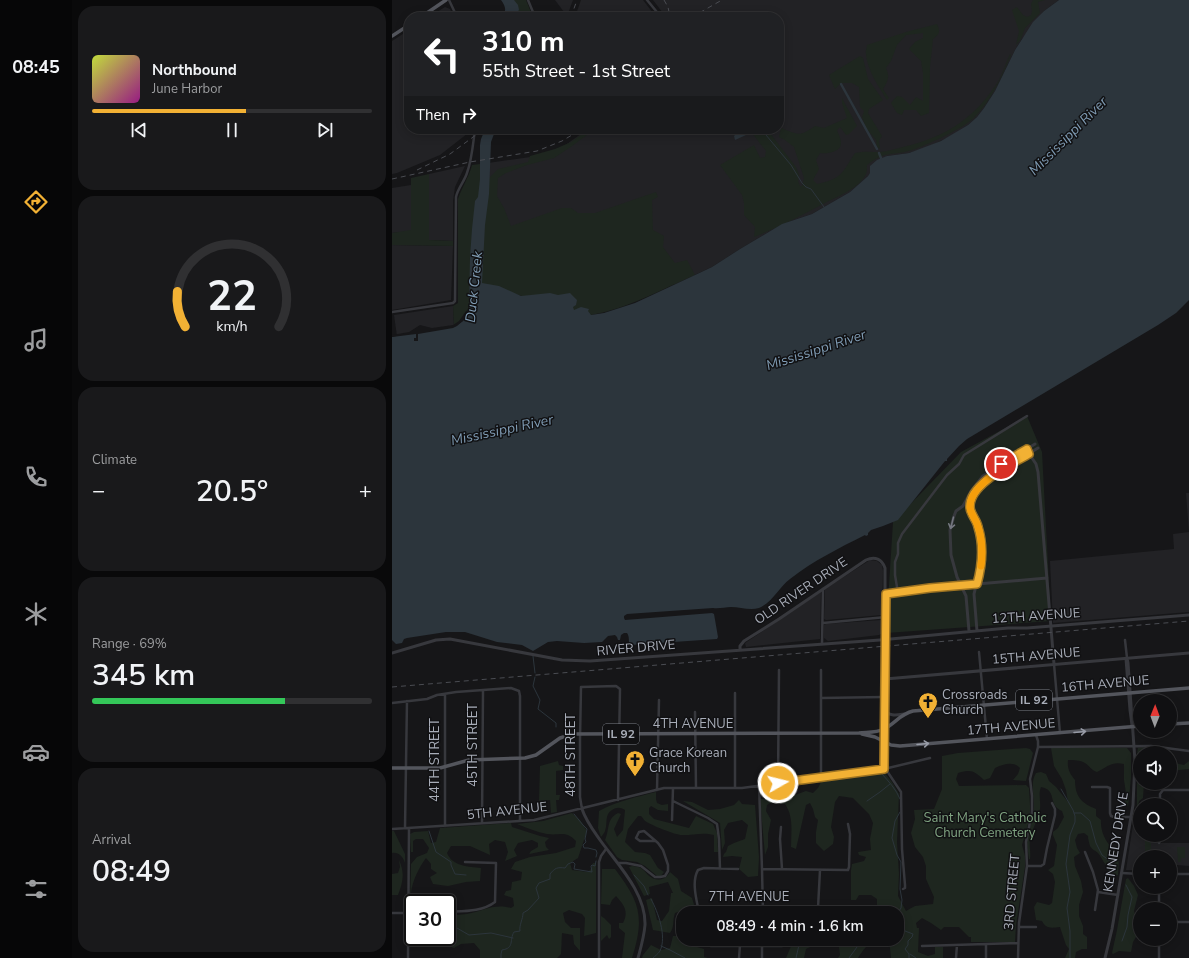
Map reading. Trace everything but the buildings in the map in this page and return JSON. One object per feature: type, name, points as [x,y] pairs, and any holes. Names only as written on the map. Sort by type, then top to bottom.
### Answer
[{"type":"main road","points":[[429,12],[447,0]]},
{"type":"main road","points":[[392,36],[404,28]]},
{"type":"main road","name":"16TH AVENUE","points":[[884,729],[906,713],[922,710],[1189,688]]},
{"type":"main road","points":[[1177,724],[1189,723]]},
{"type":"main road","name":"17TH AVENUE","points":[[885,742],[891,745],[900,746],[1132,727]]},
{"type":"main road","name":"4TH AVENUE","points":[[392,768],[440,768],[469,760],[529,758],[536,755],[556,740],[580,734],[858,733],[876,732],[884,729]]},
{"type":"main road","name":"4TH AVENUE","points":[[858,733],[875,737],[885,742]]},
{"type":"street","points":[[447,0],[454,12]]},
{"type":"street","points":[[528,0],[533,12]]},
{"type":"street","points":[[647,0],[657,12]]},
{"type":"street","points":[[392,312],[452,303],[455,301],[456,197],[470,162],[474,134]]},
{"type":"street","points":[[898,593],[895,575],[895,562],[898,554],[898,543],[902,534],[947,475],[959,464],[964,455],[1027,416]]},
{"type":"street","points":[[968,632],[966,596],[957,577],[950,548],[950,538],[954,516],[983,476],[1035,444]]},
{"type":"street","points":[[977,631],[974,594],[982,561],[981,542],[978,526],[970,510],[970,502],[984,482],[991,476],[1038,448]]},
{"type":"street","points":[[1027,449],[1036,464],[1038,472],[1060,733]]},
{"type":"street","points":[[960,509],[970,510]]},
{"type":"street","name":"OLD RIVER DRIVE","points":[[740,650],[740,646],[743,642],[866,560],[874,558],[882,562],[885,568],[886,594]]},
{"type":"street","points":[[902,889],[905,888],[905,885],[902,848],[901,792],[884,769],[886,594],[930,588],[1047,578]]},
{"type":"street","points":[[822,644],[823,589]]},
{"type":"street","name":"12TH AVENUE","points":[[885,639],[1189,615]]},
{"type":"street","points":[[823,623],[886,617]]},
{"type":"street","name":"RIVER DRIVE","points":[[392,653],[436,640],[446,639],[562,660],[583,662],[885,639]]},
{"type":"street","name":"KENNEDY DRIVE","points":[[1125,640],[1134,746]]},
{"type":"street","points":[[980,652],[987,739]]},
{"type":"street","name":"15TH AVENUE","points":[[885,679],[1189,653]]},
{"type":"street","points":[[778,783],[779,670]]},
{"type":"street","points":[[821,670],[821,777]]},
{"type":"street","name":"48TH STREET","points":[[619,734],[619,687],[581,688],[580,797],[582,809],[586,821],[635,888],[640,899],[645,922],[638,958]]},
{"type":"street","points":[[392,702],[426,699],[445,694],[511,688],[518,690],[520,693],[520,821]]},
{"type":"street","name":"45TH STREET","points":[[482,823],[483,691]]},
{"type":"street","points":[[735,693],[735,788]]},
{"type":"street","name":"44TH STREET","points":[[445,694],[445,826]]},
{"type":"street","points":[[821,698],[884,697]]},
{"type":"street","points":[[657,790],[659,700]]},
{"type":"street","points":[[405,828],[406,701]]},
{"type":"street","points":[[884,705],[886,711],[890,715],[906,713]]},
{"type":"street","points":[[695,712],[696,788]]},
{"type":"street","points":[[618,800],[619,734]]},
{"type":"street","name":"3RD STREET","points":[[1018,958],[1018,927],[1027,866],[1026,842],[1032,812],[1030,779],[1038,747],[1036,735]]},
{"type":"street","points":[[1038,747],[1133,746]]},
{"type":"street","points":[[1177,749],[1189,751]]},
{"type":"street","name":"5TH AVENUE","points":[[392,829],[540,819],[657,790],[673,788],[735,788],[778,783],[884,769],[930,758]]},
{"type":"street","points":[[759,785],[763,906]]},
{"type":"street","points":[[1092,787],[1110,788],[1111,816],[1131,817]]},
{"type":"street","points":[[672,820],[673,788]]},
{"type":"street","name":"KENNEDY DRIVE","points":[[1106,958],[1122,873],[1131,817],[1133,790]]},
{"type":"street","points":[[1160,798],[1162,790],[1189,790]]},
{"type":"street","points":[[673,801],[717,824],[720,869]]},
{"type":"street","points":[[1027,866],[1041,866],[1044,864],[1055,815],[1055,809],[1052,803]]},
{"type":"street","points":[[762,869],[848,869],[850,834],[848,824]]},
{"type":"street","points":[[782,826],[780,839],[782,869]]},
{"type":"street","points":[[408,894],[409,828]]},
{"type":"street","points":[[617,864],[636,864],[644,867],[655,877],[660,878],[665,876],[668,871],[668,866],[660,845],[644,831],[639,832],[636,838],[640,841],[655,841]]},
{"type":"street","points":[[599,958],[599,862],[606,849]]},
{"type":"street","points":[[1084,852],[1094,876],[1098,892],[1095,910]]},
{"type":"street","points":[[456,911],[472,910],[495,902],[496,863],[465,862]]},
{"type":"street","points":[[698,906],[695,896],[696,873],[698,870],[704,868],[738,869]]},
{"type":"street","points":[[818,906],[820,870]]},
{"type":"street","points":[[1122,873],[1133,874]]},
{"type":"street","points":[[1177,874],[1189,874]]},
{"type":"street","points":[[1098,892],[1118,895]]},
{"type":"street","points":[[392,913],[404,913]]},
{"type":"street","points":[[1177,922],[1189,922]]},
{"type":"street","points":[[1018,927],[1036,927]]},
{"type":"street","points":[[922,946],[1018,943]]},
{"type":"street","points":[[956,958],[957,945]]},
{"type":"street","points":[[986,945],[986,958]]},
{"type":"street","points":[[408,946],[408,958]]},
{"type":"street","points":[[739,958],[740,946]]},
{"type":"street","points":[[762,946],[762,958]]},
{"type":"street","points":[[1158,958],[1159,946]]},
{"type":"shaded area","points":[[555,0],[573,0],[568,12],[564,12]]},
{"type":"shaded area","points":[[581,0],[643,0],[652,12],[577,12]]},
{"type":"shaded area","points":[[653,0],[1059,0],[1044,11],[1022,39],[995,91],[977,117],[968,125],[949,137],[928,147],[909,153],[887,156],[850,192],[812,214],[782,224],[712,267],[675,284],[484,241],[488,163],[537,156],[564,146],[581,134],[784,134],[784,12],[662,12]]},
{"type":"shaded area","points":[[445,7],[450,9],[452,12],[437,12]]},
{"type":"shaded area","points":[[404,33],[404,134],[467,134],[440,155],[392,174],[392,41]]},
{"type":"shaded area","points":[[465,166],[455,187],[453,201],[453,241],[429,240],[429,174]]},
{"type":"shaded area","points":[[411,185],[411,231],[392,233],[392,188]]},
{"type":"shaded area","points":[[392,245],[453,246],[451,300],[392,310]]},
{"type":"shaded area","points":[[453,306],[454,327],[414,332],[397,336],[394,315]]},
{"type":"shaded area","points":[[1186,493],[1189,493],[1189,532]]},
{"type":"shaded area","points":[[1189,532],[1189,612],[1053,623],[1050,561],[1174,549],[1173,534]]},
{"type":"shaded area","points":[[870,560],[877,561],[882,565],[881,615],[824,619],[825,589]]},
{"type":"shaded area","points":[[821,592],[820,639],[746,647],[745,643]]},
{"type":"shaded area","points":[[883,621],[883,633],[879,635],[828,641],[824,638],[824,625],[826,624]]},
{"type":"shaded area","points":[[1133,824],[1133,842],[1189,843],[1189,866],[1177,865],[1177,850],[1133,850],[1133,870],[1126,870]]},
{"type":"green space","points":[[508,0],[526,0],[531,12],[509,12]]},
{"type":"green space","points":[[1033,0],[1045,0],[1038,2],[1040,13],[1025,28],[1021,39],[1016,45],[1019,31],[1012,10],[1017,7],[1023,15],[1027,17],[1031,15],[1031,4]]},
{"type":"green space","points":[[937,24],[939,31],[933,39],[930,67],[929,113],[921,116],[916,110],[904,110],[902,115],[897,113],[891,103],[897,96],[902,97],[910,105],[916,97],[923,101],[923,73],[921,61],[909,49],[915,42],[923,38],[923,33],[906,35],[897,45],[891,61],[886,68],[888,79],[883,89],[889,98],[887,100],[869,66],[866,53],[867,45],[906,32]]},
{"type":"green space","points":[[1010,54],[1011,55],[996,88],[986,104],[969,122],[946,135],[915,149],[885,155],[878,158],[867,165],[867,171],[863,179],[853,188],[789,222],[754,237],[755,227],[744,215],[742,195],[720,165],[754,145],[760,158],[765,157],[766,151],[753,134],[771,134],[796,167],[799,175],[798,181],[800,186],[802,186],[804,178],[794,147],[779,137],[780,134],[784,134],[784,129],[799,134],[815,126],[824,128],[847,118],[842,103],[842,98],[857,126],[846,135],[840,127],[837,130],[841,145],[834,152],[820,153],[816,160],[819,169],[813,180],[817,184],[832,180],[844,170],[855,153],[883,152],[922,142],[936,137],[960,123],[981,104],[999,80]]},
{"type":"green space","points":[[860,56],[863,58],[868,79],[883,100],[869,109],[868,113],[882,136],[879,141],[880,149],[877,147],[876,140],[866,128],[862,117],[864,111],[860,107],[859,87],[852,83],[841,83],[835,89],[829,75]]},
{"type":"green space","points":[[582,134],[588,134],[554,158],[527,165],[506,173],[498,178],[497,196],[504,208],[511,226],[562,208],[571,208],[578,213],[595,213],[656,192],[658,197],[652,200],[653,230],[664,236],[663,247],[675,263],[687,260],[695,275],[618,308],[591,315],[470,282],[467,313],[460,323],[454,327],[453,306],[458,303],[458,199],[472,165],[488,163],[488,179],[498,169],[528,162],[530,156],[555,149],[571,142]]},
{"type":"green space","points":[[429,174],[429,240],[453,241],[453,246],[392,245],[392,233],[411,230],[411,178]]},
{"type":"green space","points":[[1027,416],[1042,452],[1051,621],[886,633],[893,522],[961,452]]},
{"type":"green space","name":"Saint Mary's Catholic Church Cemetery","points":[[1026,748],[1030,749],[1033,753],[1026,781],[1013,780],[1018,774],[1020,768],[1014,764],[1005,764],[995,768],[990,778],[984,780],[970,771],[958,773],[956,779],[959,786],[1026,785],[1029,788],[1030,817],[1022,845],[1025,856],[1025,867],[1016,925],[1015,942],[971,942],[971,937],[969,937],[959,927],[944,927],[941,930],[922,918],[916,923],[917,928],[919,928],[918,952],[928,956],[935,954],[935,947],[943,947],[943,958],[891,958],[890,946],[904,946],[904,907],[906,911],[915,906],[933,904],[934,897],[926,879],[926,866],[923,857],[915,847],[911,833],[915,819],[914,810],[934,809],[942,789],[942,756],[958,753]]},
{"type":"green space","points":[[1051,748],[1127,748],[1131,753],[1131,778],[1128,806],[1124,805],[1126,793],[1124,764],[1116,763],[1097,772],[1083,762],[1068,760],[1068,769],[1075,780],[1078,795],[1086,804],[1096,809],[1096,816],[1101,820],[1103,835],[1111,848],[1119,855],[1118,875],[1108,879],[1106,874],[1108,870],[1099,854],[1090,846],[1088,836],[1084,833],[1078,834],[1075,840],[1080,853],[1074,857],[1075,866],[1081,881],[1083,892],[1079,905],[1079,916],[1083,926],[1083,934],[1087,937],[1087,949],[1082,949],[1076,952],[1075,958],[1065,958],[1069,949],[1066,945],[1060,927],[1049,927],[1042,921],[1036,920],[1034,907],[1037,902],[1049,905],[1052,903],[1055,882],[1053,874],[1048,870],[1054,866],[1057,845],[1053,832],[1058,828],[1064,817],[1062,811],[1057,808],[1053,802],[1049,791],[1041,787],[1040,809],[1030,840],[1030,859],[1027,847],[1027,839],[1034,805],[1033,781],[1036,773],[1041,772],[1046,774],[1049,781],[1068,802],[1062,779],[1054,766]]},
{"type":"green space","points":[[558,761],[559,765],[563,766],[563,770],[556,771],[556,795],[560,795],[559,800],[556,800],[557,812],[551,813],[550,800],[539,801],[540,766]]},
{"type":"green space","points":[[1189,761],[1189,769],[1177,770],[1177,764],[1184,765]]},
{"type":"green space","points":[[877,771],[884,772],[899,794],[897,842],[899,874],[898,896],[903,906],[877,906],[877,899],[871,895],[859,895],[856,900],[851,900],[852,864],[864,861],[866,857],[859,855],[858,852],[871,850],[870,839],[873,823],[869,814],[853,798],[839,796],[835,802],[831,827],[834,837],[833,844],[824,851],[816,843],[818,820],[815,817],[810,803],[806,805],[796,849],[791,847],[791,819],[785,804],[772,802],[767,805],[766,811],[771,820],[768,834],[768,847],[765,855],[760,799],[767,799],[776,793],[795,795],[806,791],[813,793],[818,788],[823,778]]},
{"type":"green space","points":[[1137,790],[1144,790],[1143,798],[1137,798]]},
{"type":"green space","points":[[656,792],[657,803],[662,805],[668,804],[668,811],[658,810],[651,806],[649,808],[649,814],[654,819],[689,828],[696,816],[713,824],[717,833],[718,852],[714,852],[714,835],[675,834],[653,825],[645,821],[641,816],[638,816],[628,829],[625,842],[635,852],[650,855],[658,868],[664,872],[661,876],[657,876],[645,866],[637,862],[622,860],[617,857],[605,840],[610,821],[614,815],[618,813],[621,814],[614,829],[617,837],[623,830],[625,810],[617,808],[608,814],[605,832],[601,837],[598,828],[599,811],[620,802]]},
{"type":"green space","points":[[739,800],[742,804],[755,805],[759,857],[758,876],[748,877],[739,869],[742,857],[723,857],[728,846],[745,839],[748,825],[742,820],[728,823],[724,830],[725,843],[722,850],[720,823],[683,801],[692,802],[708,810],[720,809],[734,805]]},
{"type":"green space","points":[[572,813],[580,820],[587,831],[578,858],[570,863],[572,870],[588,872],[593,863],[596,863],[596,933],[584,936],[585,918],[582,914],[569,910],[563,913],[565,922],[571,928],[580,928],[580,951],[574,944],[573,935],[562,933],[561,954],[557,958],[480,958],[480,950],[474,943],[461,944],[454,948],[449,946],[456,946],[456,915],[467,914],[499,906],[511,908],[514,906],[513,898],[504,895],[506,891],[511,890],[512,882],[521,880],[522,872],[511,869],[515,862],[530,857],[556,853],[575,847],[576,841],[566,834],[547,834],[517,824],[543,821]]},
{"type":"green space","points":[[511,823],[512,827],[549,838],[545,842],[546,847],[549,850],[529,854],[538,847],[538,843],[532,840],[518,843],[514,850],[517,856],[505,861],[508,852],[505,842],[495,840],[489,844],[490,855],[470,846],[451,846],[447,853],[453,861],[461,865],[481,868],[480,881],[448,886],[433,884],[430,877],[437,873],[431,869],[431,864],[426,858],[414,879],[410,894],[411,864],[417,857],[427,853],[429,848],[423,839],[416,839],[413,841],[413,852],[411,852],[410,834],[414,832],[428,831],[431,843],[436,842],[440,828]]},
{"type":"green space","points":[[392,831],[394,831],[405,854],[405,863],[400,855],[397,853],[392,853]]},
{"type":"green space","points":[[1145,842],[1151,842],[1151,850],[1145,850]]},
{"type":"green space","points":[[1177,847],[1185,847],[1185,858],[1181,858],[1181,862],[1178,862]]},
{"type":"green space","points":[[399,860],[403,873],[402,882],[398,895],[392,895],[392,874],[398,873],[400,867]]},
{"type":"green space","points":[[632,866],[641,868],[648,875],[657,880],[663,879],[670,872],[678,879],[681,891],[692,898],[694,906],[676,906],[676,913],[670,933],[653,930],[646,900],[652,898],[657,920],[662,921],[669,911],[671,893],[673,893],[668,882],[649,887],[650,894],[644,896],[629,867]]},
{"type":"green space","points":[[602,869],[615,869],[635,901],[639,921],[636,944],[632,958],[622,958],[625,933],[619,928],[619,923],[623,923],[625,919],[625,908],[616,896],[610,905],[601,904]]},
{"type":"green space","points":[[1128,878],[1133,885],[1133,894],[1138,895],[1136,902],[1133,902],[1133,942],[1131,952],[1119,951],[1113,954],[1112,953],[1126,879]]},
{"type":"green space","points":[[601,916],[611,925],[611,937],[609,939],[607,935],[601,941]]},
{"type":"green space","points":[[673,936],[676,936],[676,946],[697,947],[704,949],[704,957],[708,958],[642,958],[651,945],[661,950],[670,948]]},
{"type":"green space","points":[[791,946],[812,946],[806,949],[804,958],[786,958]]},
{"type":"green space","points":[[838,946],[867,946],[858,958],[838,958],[840,955]]},
{"type":"water","points":[[501,0],[514,0],[518,5],[519,10],[517,12],[504,12],[504,5]]},
{"type":"water","points":[[1059,0],[1189,0],[1189,300],[1176,313],[967,439],[947,459],[947,461],[945,461],[898,520],[871,530],[868,535],[865,535],[826,555],[808,566],[786,582],[768,602],[759,608],[752,609],[729,607],[627,614],[624,616],[625,620],[712,613],[714,614],[718,637],[717,639],[630,645],[627,633],[624,633],[621,635],[620,640],[618,640],[615,635],[608,636],[602,642],[548,642],[533,651],[522,645],[497,642],[465,632],[446,632],[407,638],[404,639],[402,643],[396,644],[392,640],[392,337],[427,329],[454,327],[463,321],[469,308],[472,229],[475,201],[478,197],[480,179],[480,145],[483,134],[494,134],[491,142],[489,194],[485,225],[482,283],[499,286],[521,296],[550,293],[558,295],[570,293],[577,300],[576,305],[573,307],[574,310],[581,307],[589,309],[588,311],[591,315],[604,313],[635,303],[712,267],[782,224],[812,214],[850,192],[868,176],[870,173],[870,166],[877,160],[887,156],[909,153],[941,141],[968,125],[984,108],[995,91],[1015,50],[1033,22],[1044,11]]},
{"type":"water","points":[[736,134],[746,135],[735,140],[734,136]]},
{"type":"pier","points":[[468,310],[464,320],[457,326],[418,334],[418,341],[414,341],[416,334],[392,337],[392,335],[409,332],[420,325],[432,328],[453,325],[459,321]]},
{"type":"waterway","points":[[841,84],[877,149]]},
{"type":"waterway","points":[[765,134],[791,165],[802,183],[811,189],[824,207]]},
{"type":"waterway","points":[[879,153],[881,158]]},
{"type":"waterway","points":[[533,656],[535,673]]},
{"type":"waterway","points":[[535,677],[533,686],[540,700],[538,709],[556,723],[556,727]]},
{"type":"waterway","points":[[882,774],[900,799]]},
{"type":"waterway","points":[[867,801],[890,784]]},
{"type":"waterway","points":[[1061,789],[1075,816],[1075,822],[1070,835],[1066,864],[1070,892],[1067,908],[1070,931],[1070,958]]},
{"type":"waterway","points":[[900,812],[895,821],[892,838],[897,855],[901,862],[901,906]]},
{"type":"waterway","points":[[1074,813],[1081,813],[1090,821],[1096,843],[1102,855],[1115,865]]},
{"type":"waterway","points":[[574,814],[587,829],[585,839],[586,842],[583,845],[584,848],[596,850],[596,857]]},
{"type":"waterway","points":[[429,831],[436,852],[451,862],[455,874],[466,875]]},
{"type":"waterway","points":[[501,958],[502,950],[510,946],[514,932],[520,931],[523,913],[528,910],[539,898],[536,888],[539,883],[550,879],[550,874],[555,869],[565,868],[568,864],[573,862],[575,864],[574,869],[592,872],[591,866],[595,866],[596,861]]},
{"type":"waterway","points":[[634,875],[644,886],[648,895]]},
{"type":"waterway","points":[[1122,941],[1127,927],[1132,897],[1126,885]]},
{"type":"waterway","points":[[651,899],[659,917],[663,938],[660,951],[653,958]]},
{"type":"waterway","points":[[456,927],[469,935],[491,933],[513,938]]},
{"type":"waterway","points":[[904,929],[905,931],[913,934],[905,949],[909,954],[909,958]]},
{"type":"waterway","points":[[661,946],[685,958]]},
{"type":"waterway","points":[[796,958],[799,946]]},
{"type":"waterway","points":[[849,958],[858,946]]},
{"type":"waterway","points":[[910,954],[916,958]]},
{"type":"railway","points":[[573,12],[577,0]]},
{"type":"railway","points":[[664,0],[669,12]]},
{"type":"railway","points":[[701,12],[722,0]]},
{"type":"railway","points":[[417,170],[450,154],[477,134]]},
{"type":"railway","points":[[392,179],[470,162],[537,151],[562,141],[574,134]]},
{"type":"railway","points":[[392,687],[1189,621]]},
{"type":"slow traffic","points":[[981,566],[982,552],[980,533],[975,519],[970,511],[970,502],[984,482],[1003,469]]},
{"type":"place","name":"Crossroads Church","points":[[928,719]]},
{"type":"place","name":"Grace Korean Church","points":[[635,777]]},
{"type":"route","points":[[778,783],[884,769],[886,594],[977,584],[982,561],[981,542],[978,526],[970,511],[970,502],[987,479],[1029,454],[1027,449],[1001,464]]},
{"type":"water label","name":"Mississippi River","points":[[1068,136]]},
{"type":"water label","name":"Duck Creek","points":[[474,287]]},
{"type":"water label","name":"Mississippi River","points":[[816,350]]},
{"type":"water label","name":"Mississippi River","points":[[502,430]]}]
